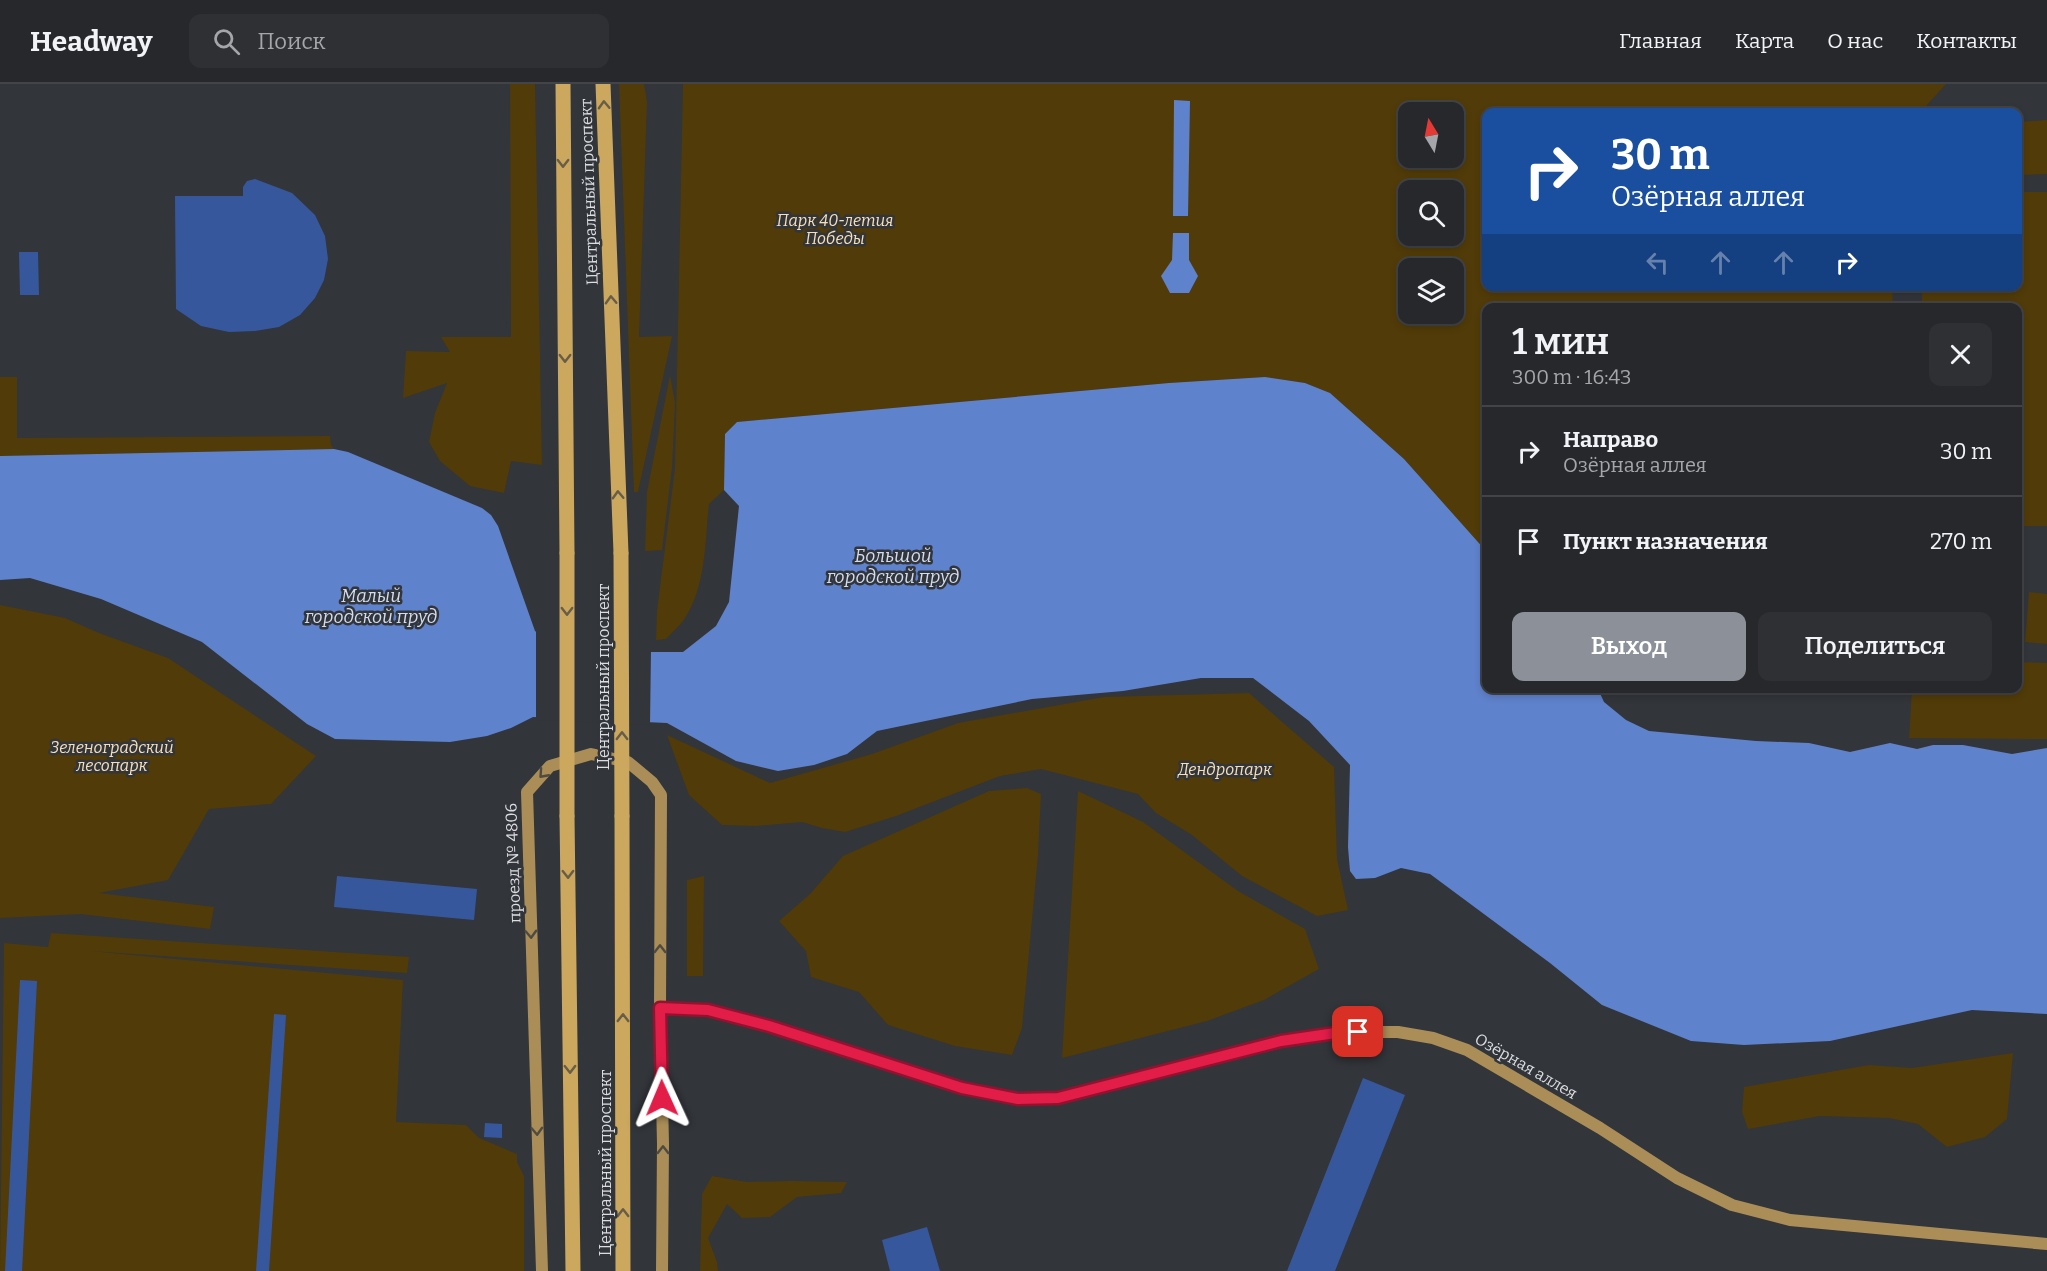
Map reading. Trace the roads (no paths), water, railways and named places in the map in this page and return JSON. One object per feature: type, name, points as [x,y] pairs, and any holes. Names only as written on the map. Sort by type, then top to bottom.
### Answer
[{"type":"main road","name":"Центральный проспект","points":[[563,84],[567,816],[573,1271]]},
{"type":"main road","name":"Центральный проспект","points":[[603,84],[621,553],[623,1271]]},
{"type":"street","name":"проезд № 4806","points":[[542,1271],[527,792],[550,766],[591,754],[628,762],[652,782],[661,795],[662,1271]]},
{"type":"street","name":"Озёрная аллея","points":[[660,1008],[708,1010],[769,1026],[962,1088],[1018,1099],[1058,1098],[1281,1041],[1342,1032],[1398,1032],[1433,1038],[1467,1050],[1600,1128],[1677,1178],[1732,1205],[1790,1221],[2047,1244]]},
{"type":"water","points":[[1174,100],[1190,101],[1188,216],[1173,216]]},
{"type":"water","points":[[1173,233],[1189,233],[1189,260],[1198,276],[1189,293],[1170,293],[1161,276],[1172,260]]},
{"type":"water","name":"Большой городской пруд","points":[[1265,377],[1305,383],[1330,393],[1404,459],[1482,547],[1482,693],[1600,693],[1604,702],[1626,720],[1649,731],[1756,741],[1809,743],[1850,752],[1890,743],[1917,749],[1933,745],[1963,745],[2012,754],[2047,748],[2047,1014],[1972,1010],[1830,1041],[1744,1045],[1691,1041],[1602,1005],[1550,963],[1430,874],[1401,868],[1375,878],[1356,879],[1350,871],[1348,847],[1350,765],[1309,721],[1253,678],[1201,678],[1123,691],[1032,699],[877,731],[847,754],[814,765],[778,771],[736,761],[667,723],[533,717],[487,736],[450,742],[335,739],[307,724],[202,642],[101,599],[30,578],[0,580],[0,456],[334,449],[348,452],[482,508],[491,515],[498,526],[535,631],[562,652],[683,652],[716,626],[729,602],[739,506],[724,490],[725,434],[737,422],[1169,383]]},
{"type":"park label","name":"Парк 40-летия Победы","points":[[835,229]]},
{"type":"park label","name":"Зеленоградский лесопарк","points":[[112,756]]},
{"type":"park label","name":"Дендропарк","points":[[1225,769]]},
{"type":"water label","name":"Малый городской пруд","points":[[371,606]]}]
